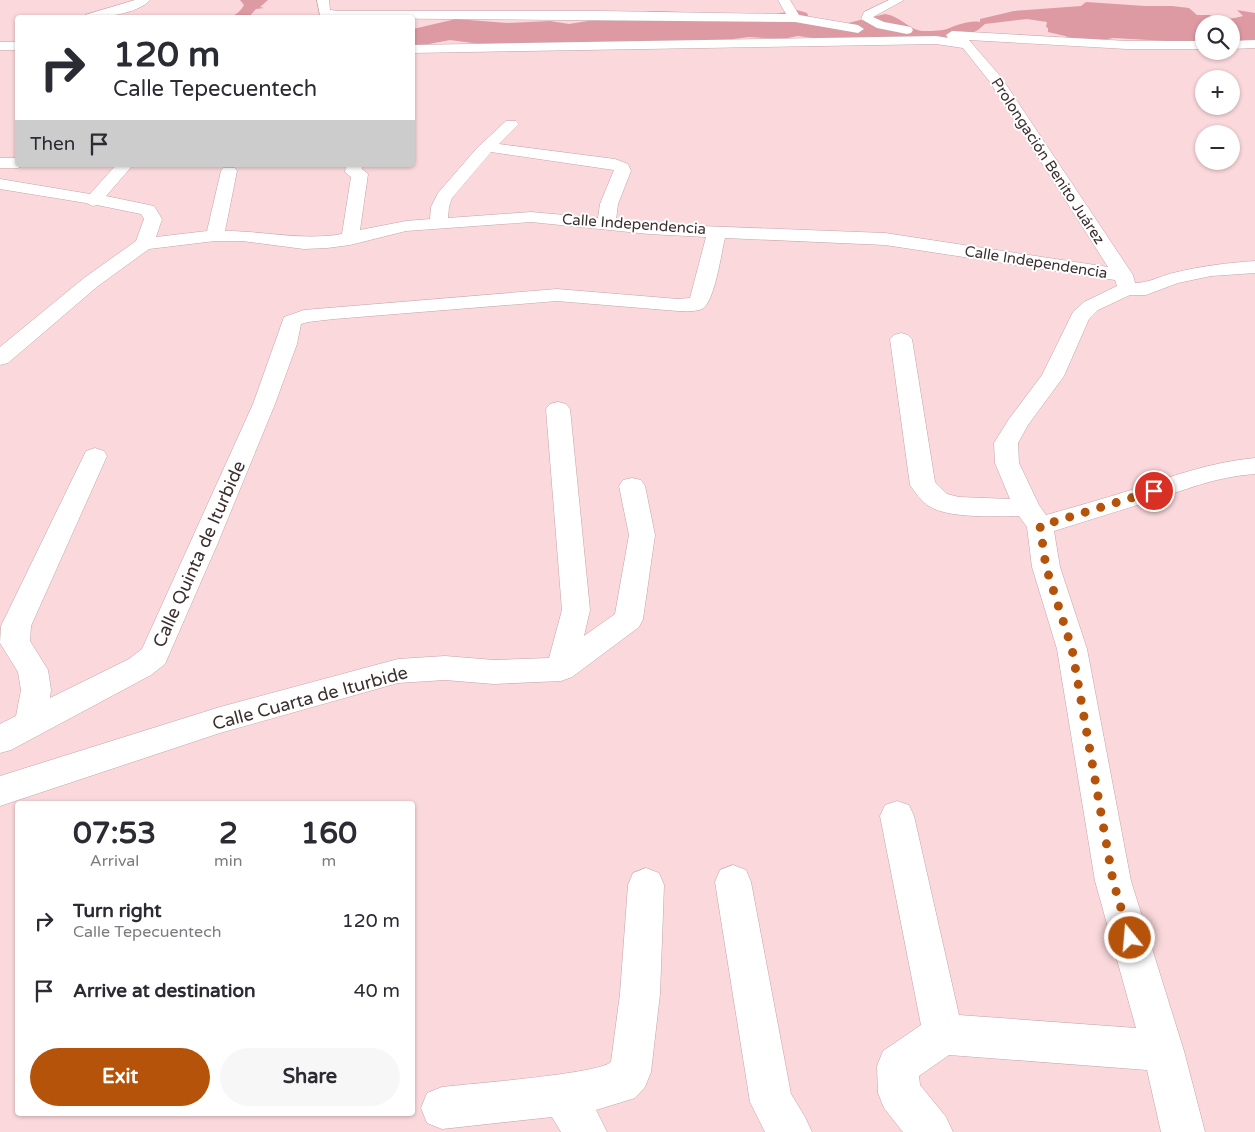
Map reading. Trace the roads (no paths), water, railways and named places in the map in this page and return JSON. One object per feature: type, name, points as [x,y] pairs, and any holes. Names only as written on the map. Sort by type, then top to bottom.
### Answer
[{"type":"street","points":[[98,15],[144,0]]},
{"type":"street","points":[[323,0],[324,12],[338,15],[602,15],[795,18]]},
{"type":"street","points":[[784,0],[795,18]]},
{"type":"street","points":[[898,0],[868,15],[866,19],[871,22],[902,29],[962,40]]},
{"type":"street","points":[[555,5],[556,8],[574,12],[698,12],[795,18],[866,30],[962,40]]},
{"type":"street","points":[[415,49],[962,40],[982,36],[1127,44],[1195,45]]},
{"type":"street","name":"Prolongación Benito Juárez","points":[[962,40],[996,80],[1125,282]]},
{"type":"street","points":[[1240,45],[1255,44]]},
{"type":"street","points":[[0,46],[15,46]]},
{"type":"street","points":[[439,225],[440,208],[444,198],[487,147],[511,124]]},
{"type":"street","points":[[487,147],[622,167],[623,171],[608,204],[606,215],[608,225]]},
{"type":"street","points":[[0,163],[15,163]]},
{"type":"street","points":[[93,201],[123,167]]},
{"type":"street","points":[[350,239],[360,174],[353,172],[354,167]]},
{"type":"street","points":[[215,236],[229,171]]},
{"type":"street","points":[[0,184],[93,201],[134,206],[148,210],[153,219],[144,244],[91,282],[0,358]]},
{"type":"street","name":"Calle Independencia","points":[[144,244],[215,236],[242,236],[304,243],[350,239],[406,226],[531,217],[608,225],[885,239],[1125,282],[1146,289],[1172,279],[1211,270],[1255,266]]},
{"type":"street","name":"Calle Quinta de Iturbide","points":[[0,740],[140,667],[154,656],[264,404],[286,344],[291,322],[296,318],[334,313],[557,295],[696,304],[701,298],[717,231]]},
{"type":"street","points":[[1125,282],[1080,316],[1053,376],[1017,424],[1006,443],[1007,463],[1033,517],[1046,567],[1072,649],[1113,881],[1163,1051],[1183,1132]]},
{"type":"street","points":[[901,339],[923,485],[938,500],[958,506],[1033,517],[1139,496],[1198,475],[1231,468],[1255,466]]},
{"type":"street","points":[[558,409],[576,610],[562,669]]},
{"type":"street","points":[[30,723],[36,690],[34,670],[14,643],[16,626],[95,456]]},
{"type":"street","points":[[562,669],[629,619],[642,535],[632,486]]},
{"type":"street","name":"Calle Cuarta de Iturbide","points":[[0,791],[220,720],[398,671],[445,668],[494,672],[562,669]]},
{"type":"street","points":[[897,816],[943,1034]]},
{"type":"street","points":[[733,882],[771,1102],[790,1132]]},
{"type":"street","points":[[442,1108],[562,1095],[620,1083],[630,1072],[640,994],[646,885]]},
{"type":"street","points":[[931,1132],[899,1093],[898,1066],[943,1034],[1163,1051]]},
{"type":"street","points":[[562,1095],[585,1132]]}]
